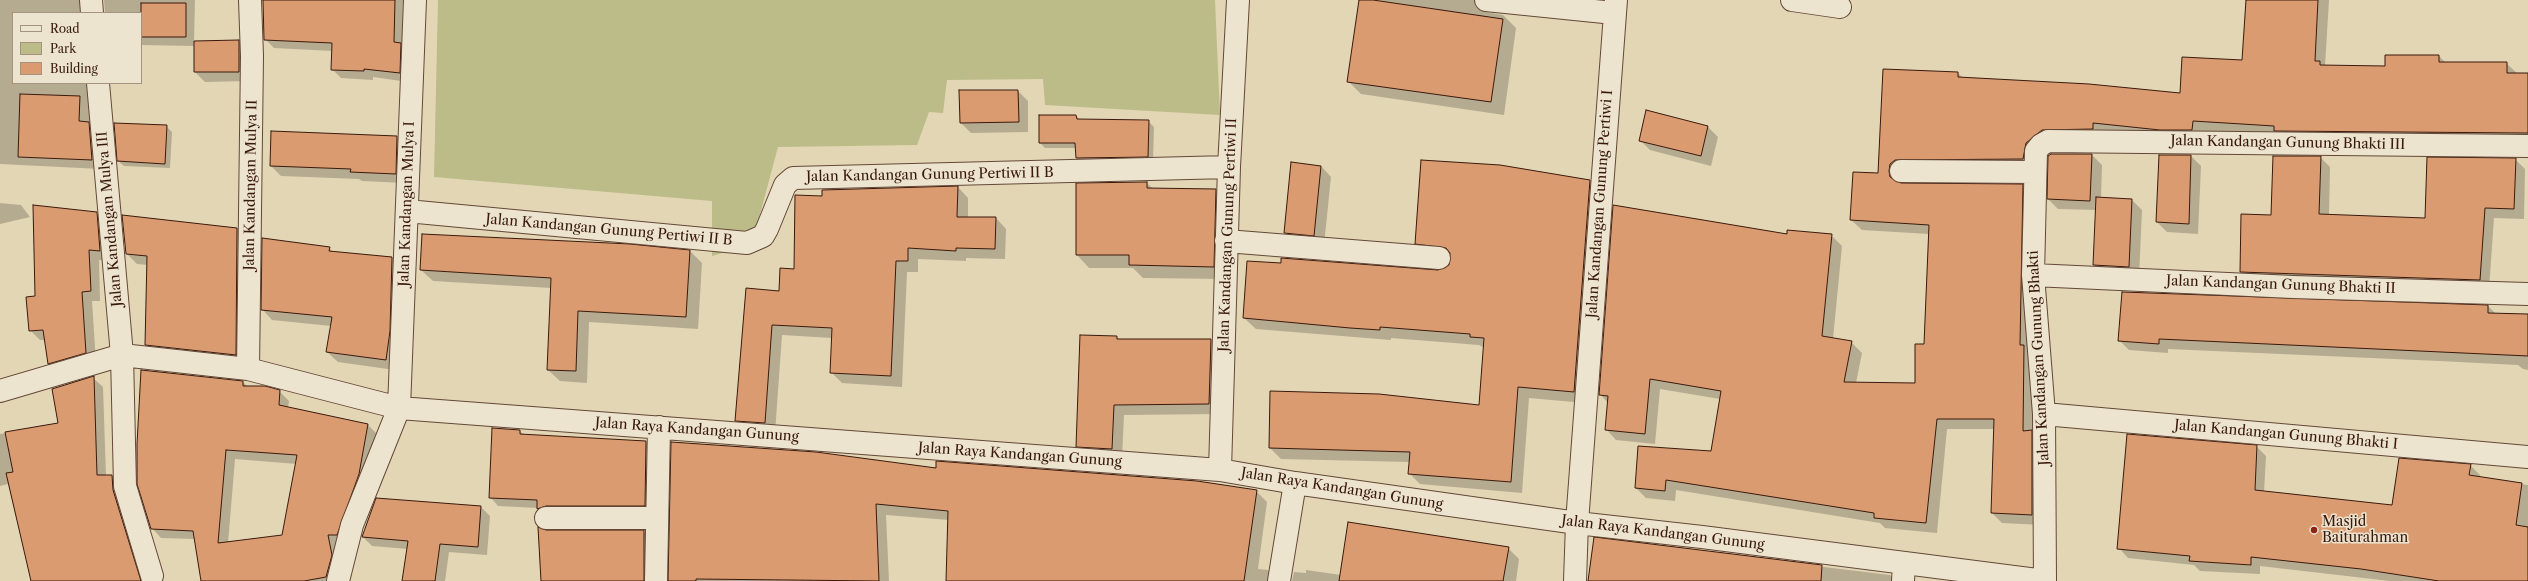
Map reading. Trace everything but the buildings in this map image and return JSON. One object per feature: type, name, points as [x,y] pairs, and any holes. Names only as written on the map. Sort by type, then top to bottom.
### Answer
[{"type":"street","points":[[91,0],[92,12]]},
{"type":"street","name":"Jalan Kandangan Mulya II","points":[[248,369],[252,56],[250,0]]},
{"type":"street","name":"Jalan Kandangan Mulya I","points":[[338,581],[352,525],[399,408],[415,0]]},
{"type":"street","name":"Jalan Kandangan Gunung Pertiwi II","points":[[1220,470],[1226,241],[1238,0]]},
{"type":"street","name":"Jalan Kandangan Gunung Pertiwi I","points":[[1486,0],[1615,6],[1577,523],[1575,581]]},
{"type":"street","points":[[1792,0],[1840,7]]},
{"type":"street","name":"Jalan Kandangan Mulya III","points":[[98,84],[122,355],[125,486],[152,576]]},
{"type":"street","name":"Jalan Kandangan Gunung Bhakti III","points":[[2048,141],[2528,146]]},
{"type":"street","name":"Jalan Kandangan Gunung Bhakti","points":[[2045,581],[2044,414],[2033,275],[2036,151],[2048,141]]},
{"type":"street","name":"Jalan Kandangan Gunung Pertiwi II B","points":[[407,211],[747,243],[763,236],[785,184],[793,178],[1229,167]]},
{"type":"street","points":[[1901,171],[2035,172]]},
{"type":"street","points":[[1226,241],[1439,258]]},
{"type":"street","name":"Jalan Kandangan Gunung Bhakti II","points":[[2033,275],[2293,287],[2528,294]]},
{"type":"street","name":"Jalan Raya Kandangan Gunung","points":[[0,391],[122,355],[248,369],[399,408],[1220,470],[1294,483],[1577,523],[1904,572],[2045,581]]},
{"type":"street","name":"Jalan Kandangan Gunung Bhakti I","points":[[2044,414],[2528,457]]},
{"type":"street","points":[[656,581],[656,518],[659,427]]},
{"type":"street","points":[[1279,581],[1294,483]]},
{"type":"street","points":[[546,518],[656,518]]},
{"type":"green space","points":[[438,0],[1215,0],[1220,115],[1045,105],[1043,79],[947,80],[943,113],[929,112],[917,145],[778,147],[752,244],[712,256],[712,201],[434,177]]},
{"type":"place","name":"Masjid Baiturahman","points":[[2314,530]]}]
